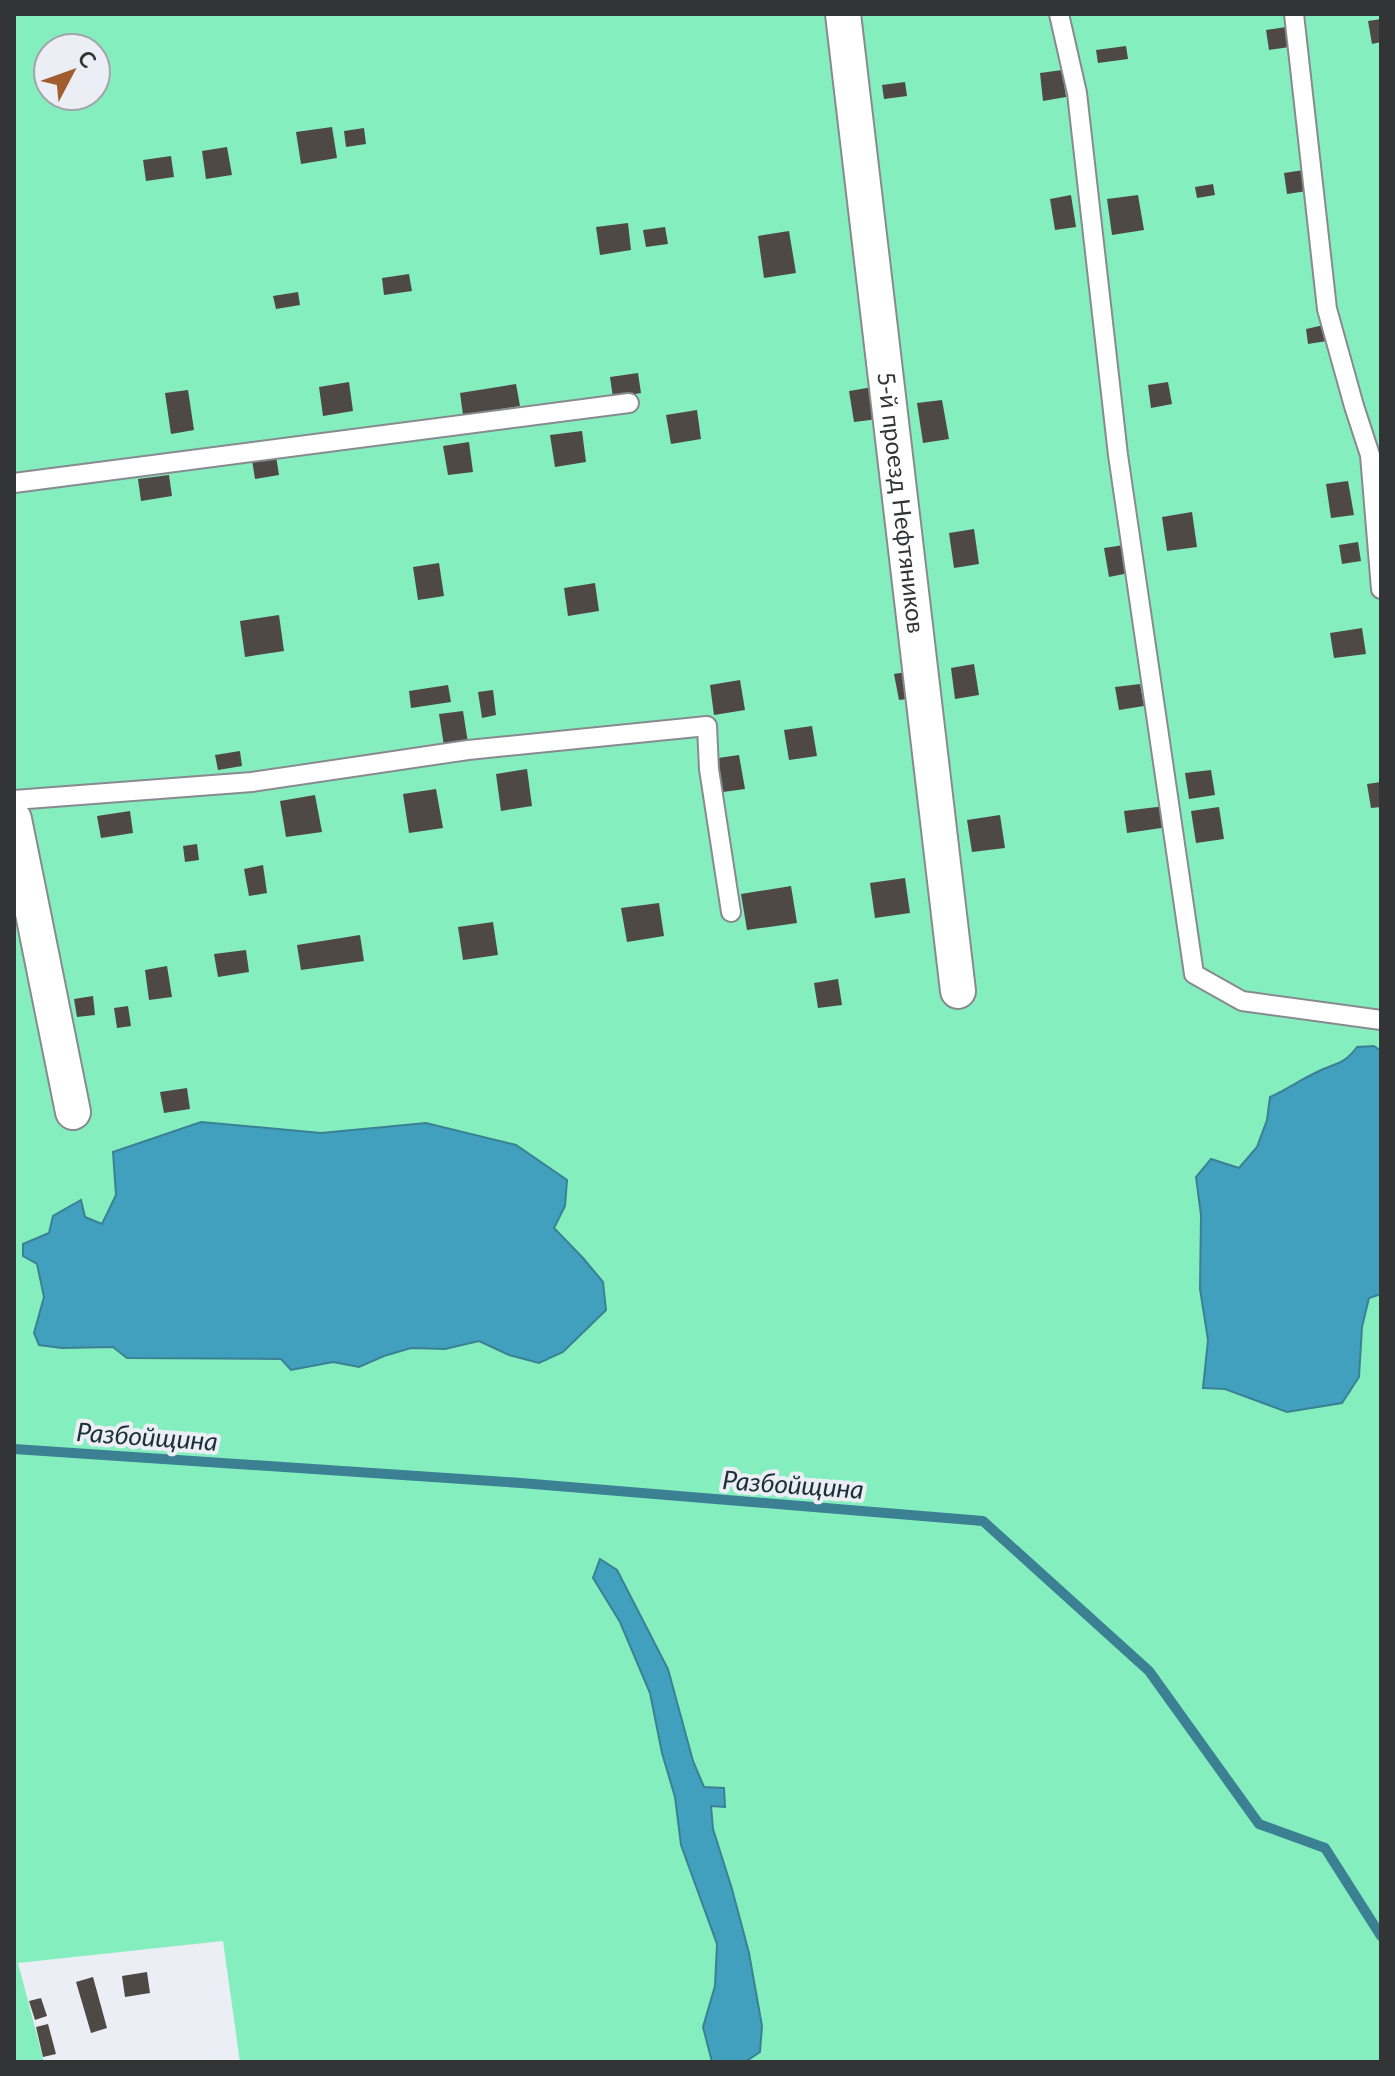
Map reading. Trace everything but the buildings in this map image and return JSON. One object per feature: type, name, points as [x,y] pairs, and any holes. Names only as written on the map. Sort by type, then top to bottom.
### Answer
[{"type":"street","name":"5-й проезд Нефтяников","points":[[843,14],[958,991]]},
{"type":"street","points":[[14,819],[73,1112]]},
{"type":"lane","points":[[1059,14],[1077,93],[1118,455],[1194,974],[1242,1001],[1381,1020]]},
{"type":"lane","points":[[1294,14],[1327,309],[1370,455],[1381,589]]},
{"type":"lane","points":[[14,483],[629,403]]},
{"type":"lane","points":[[14,800],[252,782],[468,750],[707,726],[709,769],[731,912]]},
{"type":"green space","points":[[14,14],[1381,14],[1381,2062],[240,2062],[223,1941],[18,1963],[44,2062],[14,2062]]},
{"type":"water","points":[[1374,1046],[1381,1051],[1381,1294],[1369,1298],[1362,1327],[1359,1377],[1342,1403],[1287,1412],[1225,1389],[1203,1388],[1208,1340],[1200,1289],[1201,1215],[1196,1177],[1211,1159],[1239,1168],[1257,1147],[1267,1120],[1270,1097],[1342,1061],[1357,1047]]},
{"type":"water","points":[[201,1122],[321,1133],[426,1123],[516,1145],[567,1180],[565,1206],[554,1228],[603,1282],[606,1310],[563,1352],[539,1363],[509,1355],[479,1341],[445,1349],[411,1348],[359,1367],[333,1362],[291,1370],[281,1359],[127,1358],[113,1347],[39,1345],[34,1333],[44,1297],[37,1264],[23,1256],[23,1244],[49,1233],[53,1216],[81,1200],[85,1217],[102,1224],[116,1195],[113,1152]]},
{"type":"water","points":[[600,1559],[617,1570],[668,1669],[693,1761],[704,1787],[724,1788],[725,1807],[711,1806],[713,1829],[749,1953],[762,2026],[760,2052],[745,2062],[712,2062],[703,2027],[715,1986],[717,1944],[681,1845],[675,1797],[650,1693],[620,1622],[593,1578]]},
{"type":"waterway","name":"Разбойщина","points":[[14,1449],[521,1483],[983,1521],[1149,1671],[1259,1824],[1325,1848],[1381,1936]]}]
